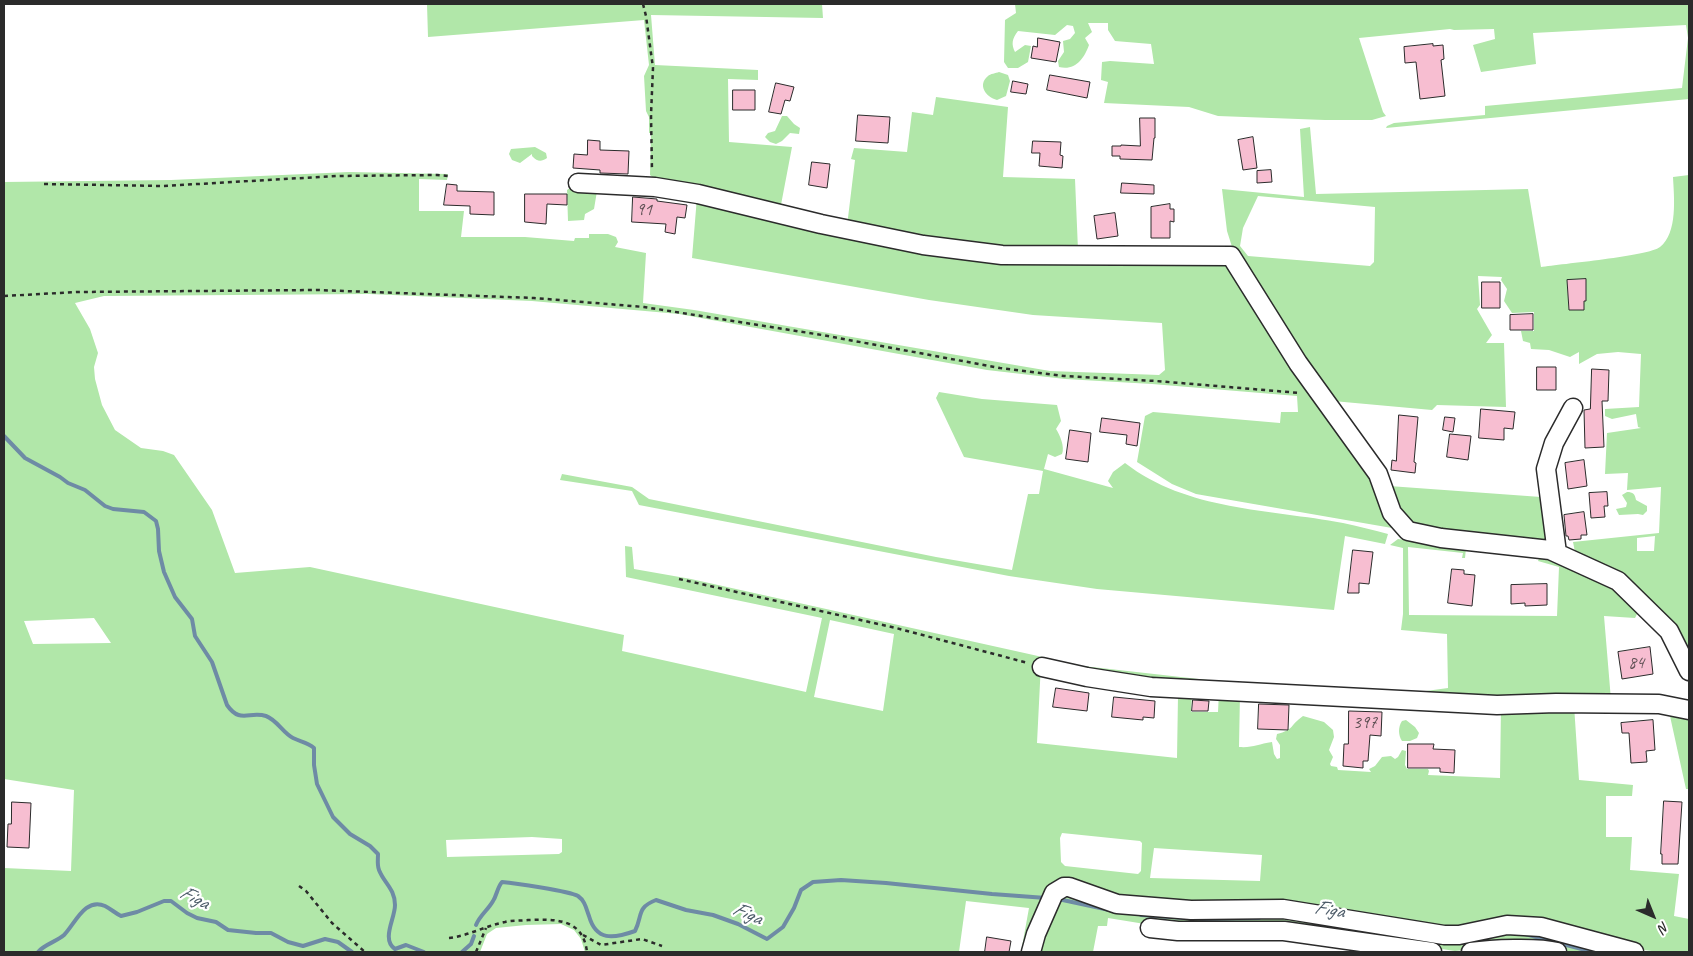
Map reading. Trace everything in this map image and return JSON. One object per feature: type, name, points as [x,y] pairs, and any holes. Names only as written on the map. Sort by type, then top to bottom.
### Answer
[{"type":"street","points":[[578,183],[652,187],[698,194],[821,224],[923,245],[1002,255],[1231,256],[1298,363],[1378,474],[1392,513],[1408,531],[1441,538],[1550,550],[1618,581],[1669,631],[1689,671]]},
{"type":"street","points":[[1557,553],[1546,469],[1554,443],[1573,408]]},
{"type":"street","points":[[1042,667],[1087,677],[1151,687],[1488,705],[1659,704],[1689,710]]},
{"type":"street","points":[[1031,952],[1036,934],[1054,893],[1064,887],[1069,887],[1116,904],[1191,910],[1284,909],[1444,935],[1459,936],[1507,925],[1541,927],[1634,952]]},
{"type":"street","points":[[1150,928],[1178,931],[1284,931],[1432,952]]},
{"type":"street","points":[[1471,952],[1483,950],[1550,950],[1557,952]]},
{"type":"path","points":[[643,4],[653,68],[650,115],[652,187]]},
{"type":"path","points":[[44,184],[163,186],[337,176],[437,174],[449,176]]},
{"type":"path","points":[[4,296],[77,292],[317,290],[534,298],[654,308],[822,335],[1000,368],[1064,376],[1156,381],[1322,395]]},
{"type":"path","points":[[679,579],[896,628],[1042,667]]},
{"type":"path","points":[[299,886],[306,891],[332,922],[365,952]]},
{"type":"path","points":[[449,938],[460,937],[505,922],[546,919],[565,921],[601,945],[642,938],[662,946]]},
{"type":"path","points":[[476,952],[486,928]]},
{"type":"path","points":[[582,934],[587,952]]},
{"type":"green space","points":[[427,4],[822,4],[823,18],[651,15],[655,65],[758,70],[758,80],[728,79],[729,142],[792,147],[780,210],[663,186],[650,175],[651,133],[649,133],[649,117],[646,111],[644,76],[649,65],[644,20],[428,37]]},
{"type":"green space","points":[[1015,4],[1689,4],[1689,99],[1386,128],[1394,123],[1485,115],[1485,106],[1682,88],[1688,38],[1686,25],[1533,33],[1536,64],[1481,72],[1473,45],[1495,39],[1494,29],[1450,29],[1359,38],[1383,112],[1386,116],[1372,120],[1218,116],[1189,107],[1104,103],[1108,82],[1101,80],[1102,62],[1154,64],[1151,44],[1115,41],[1108,30],[1108,23],[1088,23],[1092,32],[1085,38],[1089,45],[1082,59],[1078,63],[1065,68],[1059,67],[1058,61],[1064,52],[1063,41],[1070,39],[1075,33],[1073,26],[1067,25],[1055,35],[1018,31],[1014,37],[1014,49],[1015,52],[1025,45],[1031,46],[1028,62],[1018,68],[1008,68],[1004,62],[1005,20],[1016,13]]},
{"type":"green space","points":[[999,72],[1008,75],[1010,81],[1006,96],[997,100],[986,93],[983,83],[989,75]]},
{"type":"green space","points":[[936,97],[1008,107],[1003,177],[1075,179],[1078,250],[998,250],[847,226],[855,160],[851,159],[854,148],[907,152],[912,112],[933,115]]},
{"type":"green space","points":[[782,116],[787,116],[800,128],[799,134],[790,133],[776,144],[770,142],[765,137],[768,133],[775,131]]},
{"type":"green space","points":[[1310,127],[1316,194],[1528,189],[1541,267],[1640,254],[1660,247],[1670,233],[1674,214],[1673,177],[1689,175],[1689,661],[1674,630],[1576,557],[1573,542],[1659,533],[1661,487],[1627,490],[1628,473],[1605,474],[1607,433],[1641,428],[1638,427],[1636,414],[1612,419],[1605,416],[1605,409],[1639,407],[1641,354],[1618,352],[1597,354],[1579,364],[1579,352],[1570,357],[1549,350],[1531,349],[1530,343],[1523,341],[1521,331],[1534,331],[1534,312],[1512,313],[1504,301],[1507,289],[1501,280],[1502,277],[1478,276],[1480,305],[1477,309],[1492,335],[1486,343],[1504,343],[1506,407],[1437,405],[1432,410],[1333,401],[1233,250],[1227,231],[1222,189],[1304,197],[1300,129]],"holes":[[[1258,196],[1375,207],[1374,262],[1370,266],[1248,256],[1240,246],[1243,228]],[[1585,279],[1586,301],[1584,301],[1584,310],[1569,310],[1567,280]],[[1655,536],[1654,551],[1637,551],[1637,538]]]},
{"type":"green space","points":[[535,147],[546,153],[547,158],[541,161],[532,156],[532,154],[520,163],[512,160],[509,154],[511,149]]},
{"type":"green space","points":[[349,172],[448,174],[447,180],[419,179],[419,211],[464,211],[461,237],[525,237],[574,241],[575,238],[589,238],[589,234],[608,234],[616,237],[618,242],[615,247],[646,253],[643,303],[694,310],[1050,371],[1159,375],[1165,370],[1162,323],[1033,315],[929,300],[692,258],[697,197],[922,248],[1231,263],[1359,448],[1395,521],[1392,528],[1196,494],[1172,484],[1137,462],[1145,416],[1153,412],[1280,423],[1281,412],[1298,412],[1297,396],[1065,379],[987,370],[679,314],[532,301],[369,294],[104,296],[75,303],[90,329],[98,353],[94,367],[95,379],[102,405],[115,430],[141,448],[163,451],[174,455],[212,510],[235,573],[310,567],[624,635],[622,651],[806,692],[822,618],[626,577],[625,546],[632,547],[634,569],[691,579],[1083,666],[1252,685],[1127,679],[1041,663],[1037,743],[1177,758],[1178,696],[1192,691],[1191,712],[1218,712],[1219,692],[1240,693],[1239,747],[1272,742],[1277,759],[1280,758],[1280,745],[1276,739],[1277,734],[1289,729],[1303,716],[1324,722],[1333,730],[1334,737],[1329,750],[1333,757],[1330,764],[1337,767],[1338,770],[1371,772],[1369,769],[1375,766],[1382,757],[1391,756],[1395,759],[1402,750],[1406,751],[1405,765],[1407,769],[1428,769],[1428,775],[1500,778],[1501,706],[1574,705],[1579,780],[1633,785],[1632,796],[1606,796],[1606,837],[1632,837],[1630,870],[1679,874],[1674,916],[1689,919],[1689,952],[1660,952],[1619,947],[1583,934],[1468,930],[1117,901],[1063,882],[1053,882],[1028,952],[1021,952],[1029,908],[966,901],[959,952],[585,952],[581,939],[574,930],[561,924],[496,928],[487,934],[480,952],[4,952],[4,868],[71,871],[74,790],[4,779],[4,182],[171,180]],"holes":[[[94,618],[111,643],[33,644],[24,621]],[[830,620],[894,634],[883,711],[814,697]],[[1062,833],[1140,841],[1142,843],[1141,871],[1138,874],[1065,866],[1061,862],[1060,838]],[[532,837],[562,839],[562,852],[559,854],[447,857],[446,840]],[[1154,848],[1262,855],[1260,881],[1150,878]]]},
{"type":"green space","points":[[571,187],[597,191],[594,209],[585,214],[584,220],[568,221],[567,190]]},
{"type":"green space","points":[[939,392],[982,399],[1057,405],[1061,421],[1056,429],[1062,441],[1063,451],[1062,454],[1055,457],[1048,454],[1044,469],[1113,488],[1108,481],[1113,472],[1125,463],[1149,479],[1175,491],[1230,506],[1315,518],[1388,534],[1385,544],[1345,536],[1334,610],[1097,589],[1009,576],[639,505],[632,491],[560,480],[562,474],[632,487],[649,499],[936,557],[1012,570],[1028,494],[1039,494],[1043,471],[964,457],[936,398]]},
{"type":"green space","points":[[1389,486],[1541,497],[1550,543],[1427,533],[1401,517]]},
{"type":"green space","points":[[1631,492],[1636,500],[1647,506],[1647,511],[1643,515],[1619,515],[1616,509],[1626,507],[1627,503],[1622,495]]},
{"type":"green space","points":[[1398,539],[1466,548],[1465,558],[1462,558],[1463,553],[1408,547],[1409,615],[1557,616],[1559,567],[1538,561],[1540,556],[1616,584],[1638,612],[1635,618],[1604,616],[1611,700],[1422,698],[1426,691],[1448,688],[1447,634],[1401,630],[1403,614],[1403,548],[1390,545]]},
{"type":"green space","points":[[1668,707],[1689,714],[1689,789],[1686,789]]},
{"type":"green space","points":[[1406,720],[1419,733],[1417,738],[1410,741],[1402,741],[1399,728],[1402,721]]},
{"type":"green space","points":[[1063,893],[1483,934],[1544,931],[1614,952],[1569,952],[1535,942],[1508,939],[1482,948],[1455,951],[1402,943],[1145,924],[1108,918],[1107,926],[1098,926],[1093,952],[1035,952]]},
{"type":"building","points":[[1038,38],[1060,42],[1056,62],[1031,58],[1033,46],[1037,47]]},
{"type":"building","points":[[1433,44],[1433,46],[1443,45],[1444,59],[1441,60],[1445,96],[1420,99],[1416,62],[1405,63],[1404,47]]},
{"type":"building","points":[[1050,75],[1090,82],[1087,98],[1047,90]]},
{"type":"building","points":[[1013,81],[1028,84],[1026,94],[1011,92]]},
{"type":"building","points":[[776,83],[794,87],[790,101],[785,100],[781,114],[769,112]]},
{"type":"building","points":[[733,90],[755,90],[755,110],[733,110]]},
{"type":"building","points":[[858,115],[890,117],[888,143],[856,141]]},
{"type":"building","points":[[1140,118],[1155,118],[1152,160],[1120,159],[1120,156],[1112,156],[1112,146],[1140,146]]},
{"type":"building","points":[[1253,137],[1257,168],[1243,170],[1238,140]]},
{"type":"building","points":[[588,140],[600,141],[600,150],[629,151],[628,174],[600,173],[600,170],[573,168],[574,154],[587,155]]},
{"type":"building","points":[[1033,141],[1061,142],[1062,168],[1039,166],[1040,153],[1032,153]]},
{"type":"building","points":[[812,162],[830,164],[827,188],[809,185]]},
{"type":"building","points":[[1271,170],[1272,182],[1257,183],[1257,171]]},
{"type":"building","points":[[1122,183],[1154,185],[1154,194],[1121,193]]},
{"type":"building","points":[[447,184],[457,185],[457,191],[494,192],[494,215],[470,214],[470,206],[444,205]]},
{"type":"building","points":[[525,194],[567,194],[567,205],[547,204],[546,224],[525,222]]},
{"type":"building","points":[[633,197],[657,199],[657,201],[687,205],[685,218],[677,217],[675,234],[665,232],[666,224],[632,222]]},
{"type":"building","points":[[1170,204],[1170,209],[1174,209],[1174,222],[1170,221],[1170,238],[1151,238],[1151,207]]},
{"type":"building","points":[[1115,213],[1118,236],[1097,239],[1094,216]]},
{"type":"building","points":[[1586,279],[1584,310],[1569,310],[1567,280]]},
{"type":"building","points":[[1482,282],[1500,282],[1500,308],[1482,308]]},
{"type":"building","points":[[1533,314],[1533,330],[1510,330],[1510,315]]},
{"type":"building","points":[[1537,367],[1556,367],[1556,390],[1537,390]]},
{"type":"building","points":[[1592,369],[1609,370],[1608,401],[1602,401],[1604,447],[1585,448],[1584,410],[1590,409]]},
{"type":"building","points":[[1481,409],[1515,412],[1513,429],[1504,428],[1504,440],[1479,438]]},
{"type":"building","points":[[1399,415],[1418,417],[1414,462],[1416,463],[1415,473],[1391,470],[1392,460],[1396,461]]},
{"type":"building","points":[[1445,417],[1455,418],[1453,432],[1443,430]]},
{"type":"building","points":[[1102,418],[1140,423],[1137,446],[1126,444],[1127,435],[1100,432]]},
{"type":"building","points":[[1070,430],[1091,433],[1088,462],[1066,459]]},
{"type":"building","points":[[1450,434],[1471,436],[1468,460],[1447,457]]},
{"type":"building","points":[[1584,460],[1587,486],[1568,489],[1565,463]]},
{"type":"building","points":[[1607,492],[1608,506],[1604,506],[1605,517],[1591,518],[1589,493]]},
{"type":"building","points":[[1584,512],[1587,535],[1581,535],[1581,539],[1569,540],[1568,536],[1566,536],[1564,515]]},
{"type":"building","points":[[1353,550],[1373,552],[1369,584],[1359,583],[1359,593],[1348,593]]},
{"type":"building","points":[[1452,569],[1464,570],[1464,574],[1475,575],[1472,606],[1448,603]]},
{"type":"building","points":[[1547,584],[1547,605],[1525,606],[1525,603],[1511,604],[1511,585]]},
{"type":"building","points":[[1650,647],[1653,674],[1622,679],[1618,652]]},
{"type":"building","points":[[1056,688],[1089,693],[1087,711],[1053,707]]},
{"type":"building","points":[[1114,697],[1155,701],[1154,718],[1143,717],[1143,720],[1112,717]]},
{"type":"building","points":[[1193,700],[1209,701],[1208,711],[1192,711]]},
{"type":"building","points":[[1259,704],[1289,705],[1288,730],[1258,729]]},
{"type":"building","points":[[1349,711],[1382,712],[1381,736],[1370,735],[1368,761],[1363,761],[1363,768],[1343,766],[1344,744],[1348,744]]},
{"type":"building","points":[[1653,720],[1655,750],[1646,751],[1647,762],[1631,763],[1629,733],[1622,733],[1621,723]]},
{"type":"building","points":[[1408,744],[1434,744],[1433,749],[1455,750],[1454,773],[1440,772],[1440,768],[1408,768]]},
{"type":"building","points":[[1664,801],[1682,802],[1678,864],[1662,864]]},
{"type":"building","points":[[12,802],[31,803],[29,848],[7,847],[8,824],[11,824]]},
{"type":"building","points":[[987,937],[1011,941],[1009,952],[985,952]]},
{"type":"waterway","points":[[4,436],[25,458],[68,483],[85,490],[105,506],[113,509],[144,512],[156,521],[159,551],[164,572],[175,597],[192,619],[195,636],[212,662],[227,705],[232,711],[241,716],[266,716],[277,723],[289,736],[314,748],[317,784],[333,817],[350,834],[370,846],[378,854],[379,870],[395,899],[389,934],[391,945],[395,949],[406,945],[424,952]]},
{"type":"waterway","name":"Figa","points":[[476,925],[493,901],[502,882],[578,896],[584,902],[596,930],[606,936],[620,936],[635,931],[645,906],[656,900],[686,910],[713,915],[738,924],[767,939],[783,927],[794,908],[801,890],[813,882],[841,880],[886,883],[1046,898]]},
{"type":"waterway","name":"Figa","points":[[1058,899],[1114,911]]},
{"type":"waterway","name":"Figa","points":[[38,952],[64,935],[81,913],[92,905],[105,906],[121,916],[164,901],[171,901],[187,913],[197,918],[216,922],[228,930],[271,933],[288,942],[303,946],[325,939],[338,942],[352,952]]},
{"type":"waterway","name":"Figa","points":[[1141,915],[1186,918]]},
{"type":"waterway","name":"Figa","points":[[1201,919],[1259,918]]},
{"type":"waterway","name":"Figa","points":[[1525,934],[1593,952]]},
{"type":"waterway","name":"Figa","points":[[462,952],[471,944],[474,936]]}]
